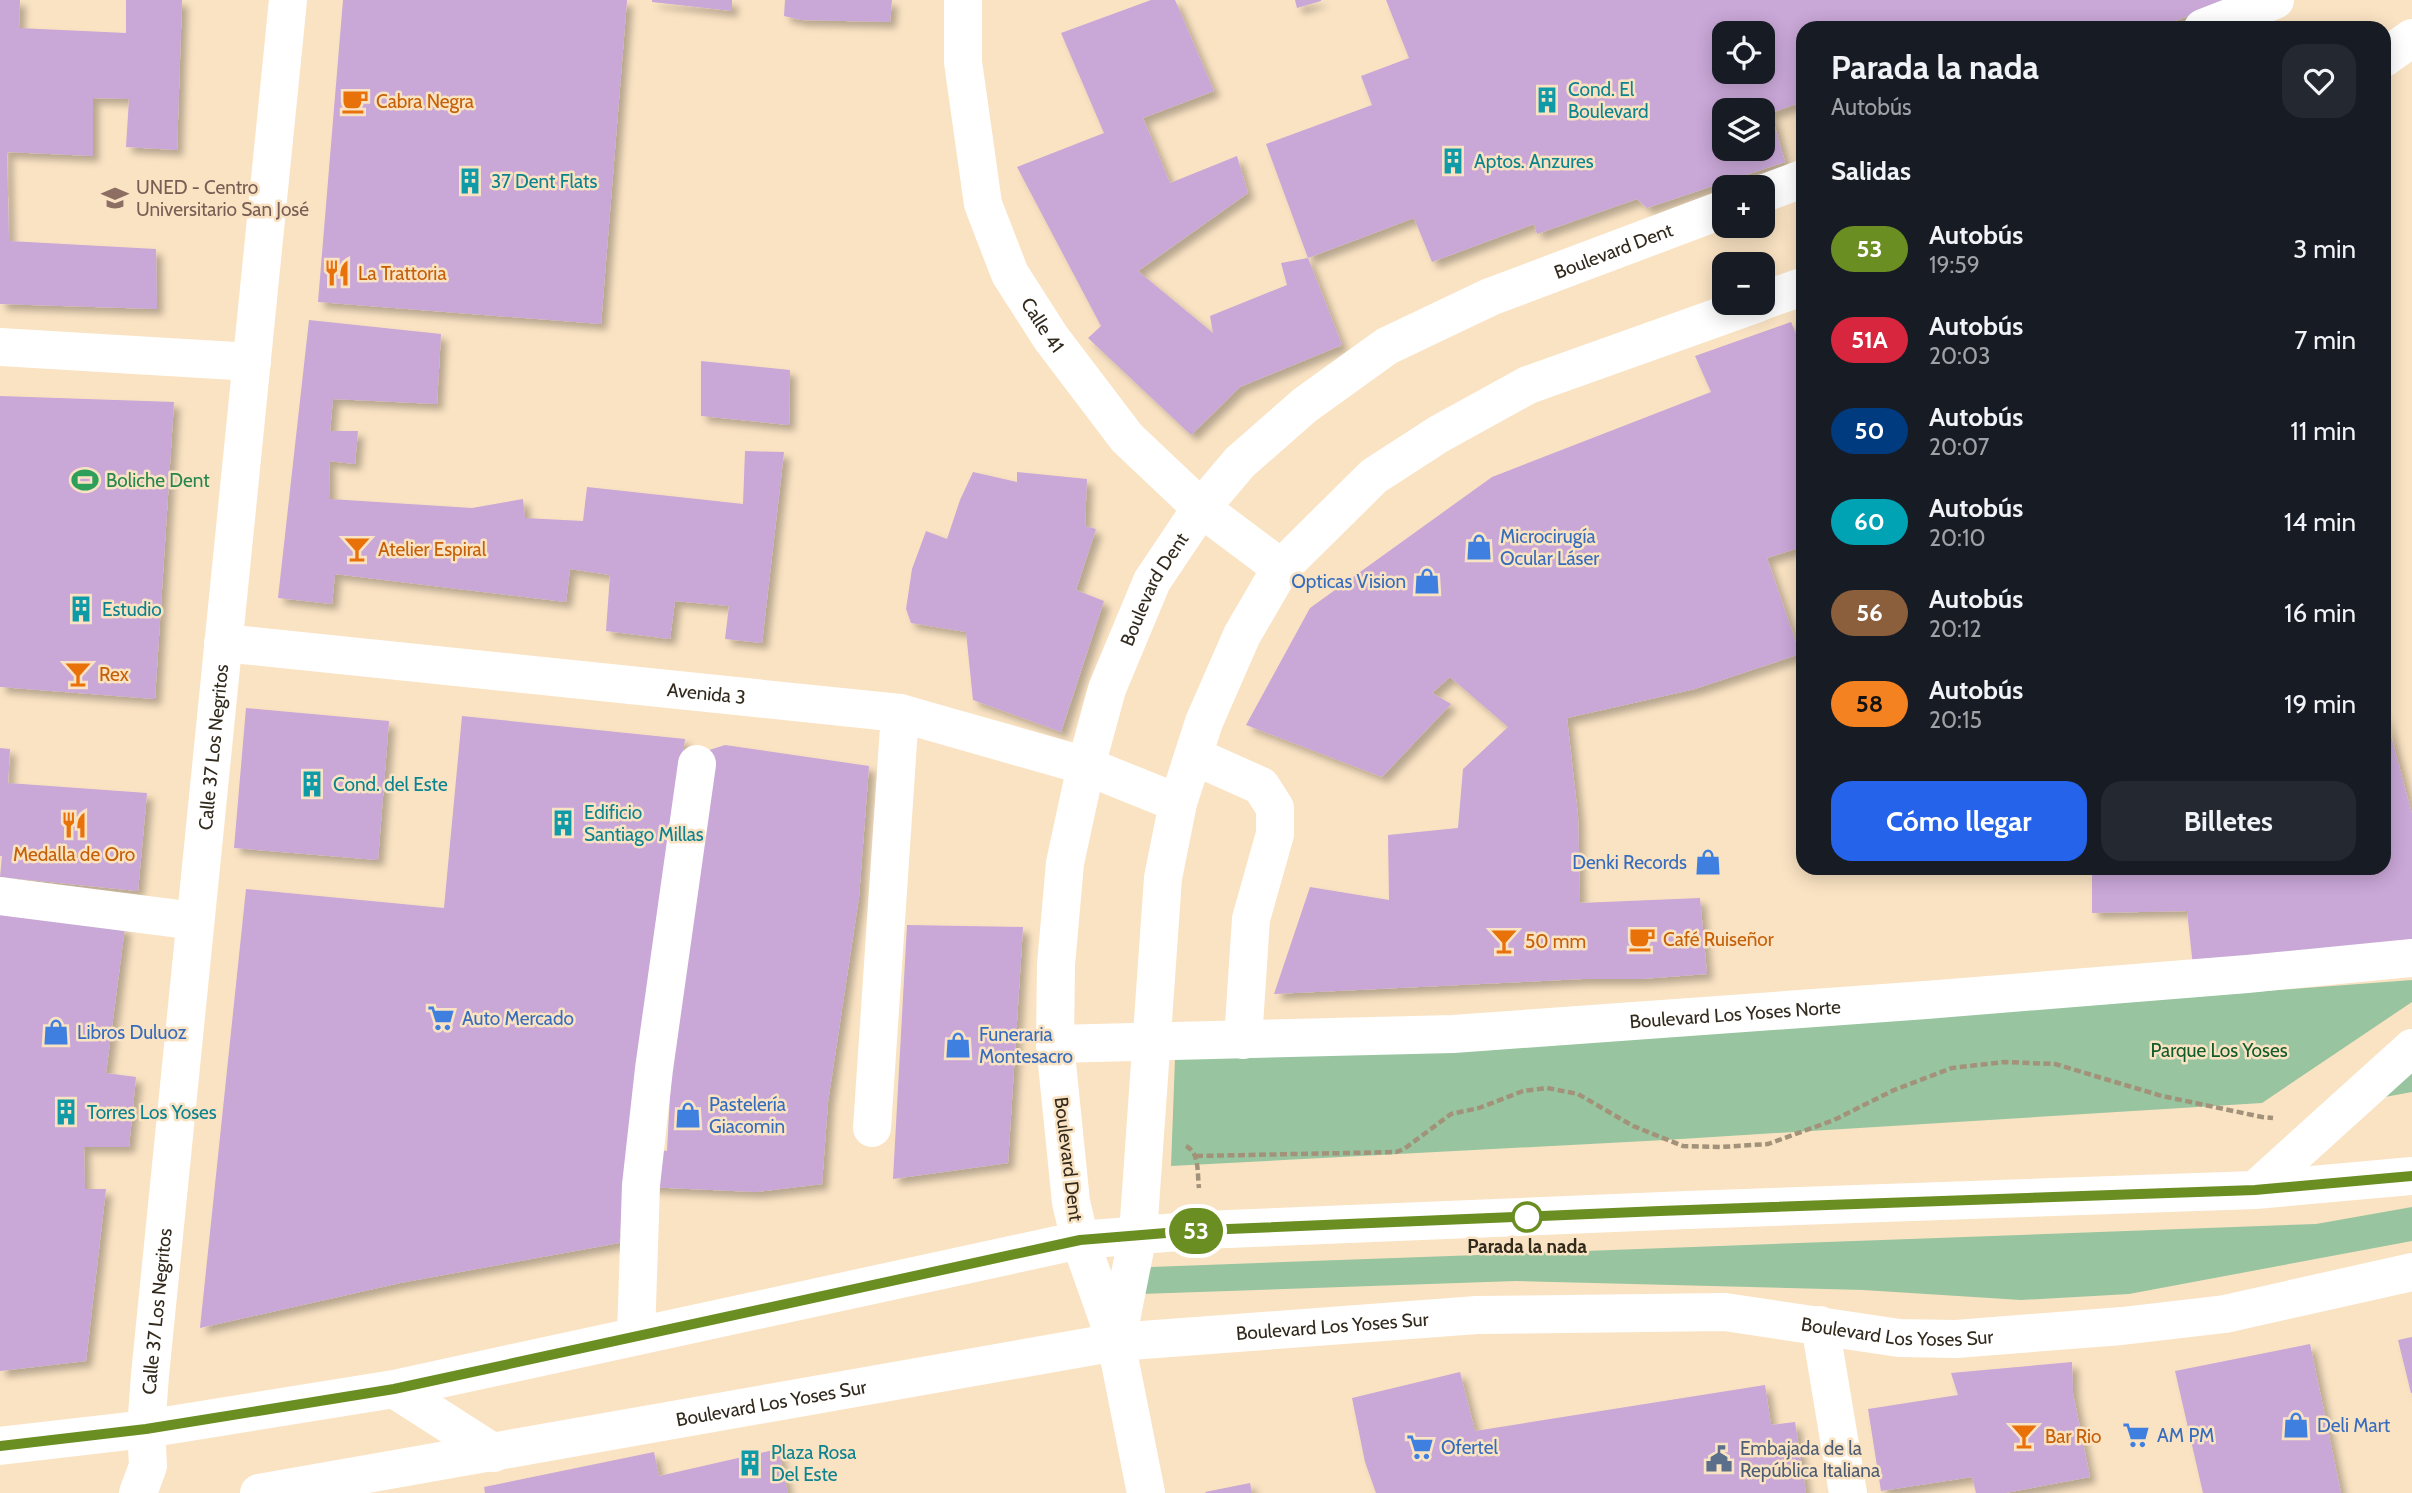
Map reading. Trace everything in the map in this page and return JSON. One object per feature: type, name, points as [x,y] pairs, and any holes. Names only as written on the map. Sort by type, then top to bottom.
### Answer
[{"type":"main road","name":"Calle 37 Los Negritos","points":[[138,1493],[148,1466],[146,1429],[288,0]]},
{"type":"main road","name":"Calle 41","points":[[963,0],[962,62],[984,204],[1010,274],[1051,338],[1127,438],[1202,508],[1281,568]]},
{"type":"main road","points":[[2221,21],[2275,0]]},
{"type":"main road","points":[[2391,53],[2412,38]]},
{"type":"main road","points":[[1775,189],[1796,181]]},
{"type":"main road","name":"Boulevard Dent","points":[[1116,1342],[1080,1240],[1071,1202],[1055,1044],[1056,965],[1065,863],[1086,766],[1107,689],[1152,581],[1202,508],[1240,462],[1305,405],[1387,346],[1489,297],[1712,213]]},
{"type":"main road","points":[[1775,297],[1796,289]]},
{"type":"main road","points":[[1146,1493],[1116,1342],[1138,1234],[1163,878],[1178,803],[1204,722],[1242,635],[1281,568],[1374,476],[1439,434],[1528,385],[1724,315]]},
{"type":"main road","points":[[0,347],[251,362]]},
{"type":"main road","name":"Avenida 3","points":[[223,643],[901,713],[1086,766],[1178,803]]},
{"type":"main road","points":[[872,1128],[901,713]]},
{"type":"main road","points":[[1194,756],[1261,786],[1275,808],[1275,834],[1251,919],[1243,1040]]},
{"type":"main road","points":[[636,1336],[641,1185],[654,1069],[697,764]]},
{"type":"main road","points":[[0,896],[195,921]]},
{"type":"main road","name":"Boulevard Los Yoses Norte","points":[[1055,1044],[1480,1032],[2114,985],[2412,958]]},
{"type":"main road","points":[[2255,1190],[2412,1048]]},
{"type":"main road","points":[[0,1446],[146,1429],[394,1389],[1080,1240],[1138,1234],[1674,1210],[2255,1190],[2412,1176]]},
{"type":"main road","name":"Boulevard Los Yoses Sur","points":[[259,1493],[442,1478],[494,1453],[1116,1342],[1476,1315],[1725,1312],[1899,1338],[1956,1339],[2122,1326],[2225,1314],[2412,1272]]},
{"type":"main road","points":[[1820,1325],[1848,1493]]},
{"type":"main road","points":[[394,1389],[494,1453]]},
{"type":"path","points":[[1196,1156],[1396,1152],[1404,1150],[1451,1114],[1479,1108],[1523,1091],[1547,1088],[1578,1094],[1633,1126],[1683,1146],[1768,1144],[1834,1120],[1894,1090],[1952,1068],[2004,1062],[2055,1064],[2162,1096],[2262,1117],[2334,1119]]},
{"type":"green space","name":"Parque Los Yoses","points":[[2412,980],[2412,1002],[2262,1103],[1665,1140],[1171,1166],[1175,1059],[1498,1049]]},
{"type":"green space","points":[[2412,1064],[2412,1092],[2363,1101]]},
{"type":"green space","points":[[2412,1207],[2412,1241],[2129,1294],[2021,1300],[1863,1290],[1516,1281],[1141,1294],[1151,1267],[2316,1224]]},
{"type":"building","points":[[0,0],[20,0],[19,28],[126,33],[126,0],[182,0],[177,150],[126,147],[129,99],[93,98],[93,156],[7,152],[9,241],[156,249],[157,309],[0,304]]},
{"type":"building","name":"37 Dent Flats","points":[[343,0],[627,0],[601,324],[318,302]]},
{"type":"building","points":[[732,0],[732,11],[652,2]]},
{"type":"building","points":[[785,0],[892,0],[890,22],[801,20],[784,16]]},
{"type":"building","points":[[1151,0],[1175,0],[1214,91],[1143,118],[1170,183],[1237,156],[1248,193],[1138,271],[1213,333],[1210,316],[1287,285],[1281,263],[1308,258],[1342,345],[1240,387],[1191,435],[1088,338],[1101,326],[1017,167],[1104,133],[1061,33]]},
{"type":"building","points":[[1295,0],[1321,0],[1321,1],[1297,8]]},
{"type":"building","points":[[1386,0],[2230,0],[2175,21],[1796,21],[1796,104],[1775,112],[1775,98],[1712,98],[1712,161],[1775,161],[1775,127],[1785,162],[1746,175],[1712,175],[1712,186],[1647,208],[1637,199],[1537,234],[1534,224],[1432,262],[1414,218],[1308,258],[1266,144],[1372,105],[1361,76],[1409,58]]},
{"type":"building","points":[[309,320],[441,334],[437,404],[333,399],[330,431],[358,431],[355,464],[329,461],[330,499],[472,508],[523,499],[525,518],[583,521],[587,487],[743,504],[745,451],[784,452],[762,643],[725,639],[729,606],[675,601],[670,639],[606,631],[610,575],[570,569],[566,602],[335,574],[332,604],[278,598]]},
{"type":"building","points":[[1791,322],[1796,334],[1796,549],[1767,558],[1796,642],[1796,655],[1695,689],[1567,718],[1578,816],[1580,903],[1700,898],[1707,974],[1274,994],[1310,887],[1389,900],[1388,835],[1458,828],[1463,769],[1508,727],[1450,677],[1432,693],[1451,704],[1382,777],[1246,725],[1310,608],[1492,477],[1711,392],[1695,356]]},
{"type":"building","points":[[701,361],[790,370],[789,425],[701,416]]},
{"type":"building","points":[[0,396],[174,402],[155,699],[0,687]]},
{"type":"building","points":[[973,472],[1017,482],[1017,472],[1087,479],[1085,526],[1096,529],[1076,590],[1104,601],[1061,732],[973,700],[966,632],[911,623],[906,609],[912,569],[926,531],[947,539]]},
{"type":"building","name":"Cond. del Este","points":[[246,708],[389,721],[378,860],[234,848]]},
{"type":"building","name":"Auto Mercado","points":[[462,716],[685,739],[619,1243],[400,1283],[200,1328],[246,889],[444,908]]},
{"type":"building","points":[[2391,736],[2412,814],[2412,943],[2193,966],[2187,911],[2092,913],[2092,875],[2391,875]]},
{"type":"building","points":[[725,745],[869,766],[859,897],[828,1102],[822,1184],[756,1192],[646,1187],[649,1149],[667,1151],[671,1078],[706,751]]},
{"type":"building","name":"Medalla de Oro","points":[[0,748],[10,749],[8,783],[147,793],[138,891],[0,877]]},
{"type":"building","points":[[0,912],[125,927],[106,1073],[136,1077],[129,1147],[84,1147],[85,1189],[106,1189],[86,1361],[0,1371]]},
{"type":"building","name":"Funeraria Montesacro","points":[[907,925],[1023,927],[1008,1163],[893,1179]]},
{"type":"building","points":[[2412,1337],[2412,1393],[2411,1393],[2398,1340]]},
{"type":"building","points":[[2310,1344],[2341,1493],[2203,1493],[2175,1371]]},
{"type":"building","name":"Bar Rio","points":[[2072,1362],[2073,1393],[2090,1477],[2005,1493],[1976,1493],[1972,1477],[1881,1491],[1868,1409],[1958,1395],[1951,1373]]},
{"type":"building","points":[[1460,1372],[1475,1431],[1765,1385],[1771,1425],[1795,1422],[1806,1493],[1376,1493],[1365,1462],[1352,1398]]},
{"type":"building","points":[[778,1449],[788,1493],[485,1493],[484,1487],[654,1452],[659,1476]]},
{"type":"building","points":[[1250,1483],[1252,1493],[1205,1492]]},
{"type":"bus line","name":"53","points":[[0,1446],[146,1429],[394,1389],[1080,1240],[1203,1230],[2255,1190],[2412,1176]]},
{"type":"place","name":"Cond. El Boulevard","points":[[1547,100]]},
{"type":"place","name":"Cabra Negra","points":[[355,101]]},
{"type":"place","name":"Aptos. Anzures","points":[[1453,161]]},
{"type":"place","name":"37 Dent Flats","points":[[470,181]]},
{"type":"place","name":"UNED - Centro Universitario San José","points":[[115,198]]},
{"type":"place","name":"La Trattoria","points":[[337,273]]},
{"type":"place","name":"Boliche Dent","points":[[85,480]]},
{"type":"place","name":"Microcirugía Ocular Láser","points":[[1479,547]]},
{"type":"place","name":"Atelier Espiral","points":[[357,549]]},
{"type":"place","name":"Opticas Vision","points":[[1427,581]]},
{"type":"place","name":"Estudio","points":[[81,609]]},
{"type":"place","name":"Rex","points":[[78,674]]},
{"type":"place","name":"Cond. del Este","points":[[312,784]]},
{"type":"place","name":"Edificio Santiago Millas","points":[[563,823]]},
{"type":"place","name":"Medalla de Oro","points":[[74,825]]},
{"type":"place","name":"Denki Records","points":[[1708,862]]},
{"type":"place","name":"Café Ruiseñor","points":[[1642,939]]},
{"type":"place","name":"50 mm","points":[[1504,941]]},
{"type":"place","name":"Auto Mercado","points":[[441,1018]]},
{"type":"place","name":"Libros Duluoz","points":[[56,1032]]},
{"type":"place","name":"Funeraria Montesacro","points":[[958,1045]]},
{"type":"place","name":"Torres Los Yoses","points":[[66,1112]]},
{"type":"place","name":"Pastelería Giacomin","points":[[688,1115]]},
{"type":"place","name":"Parada la nada","points":[[1527,1217]]},
{"type":"place","name":"Deli Mart","points":[[2296,1425]]},
{"type":"place","name":"AM PM","points":[[2136,1435]]},
{"type":"place","name":"Bar Rio","points":[[2024,1436]]},
{"type":"place","name":"Ofertel","points":[[1420,1447]]},
{"type":"place","name":"Embajada de la República Italiana","points":[[1719,1459]]},
{"type":"place","name":"Plaza Rosa Del Este","points":[[750,1463]]}]
